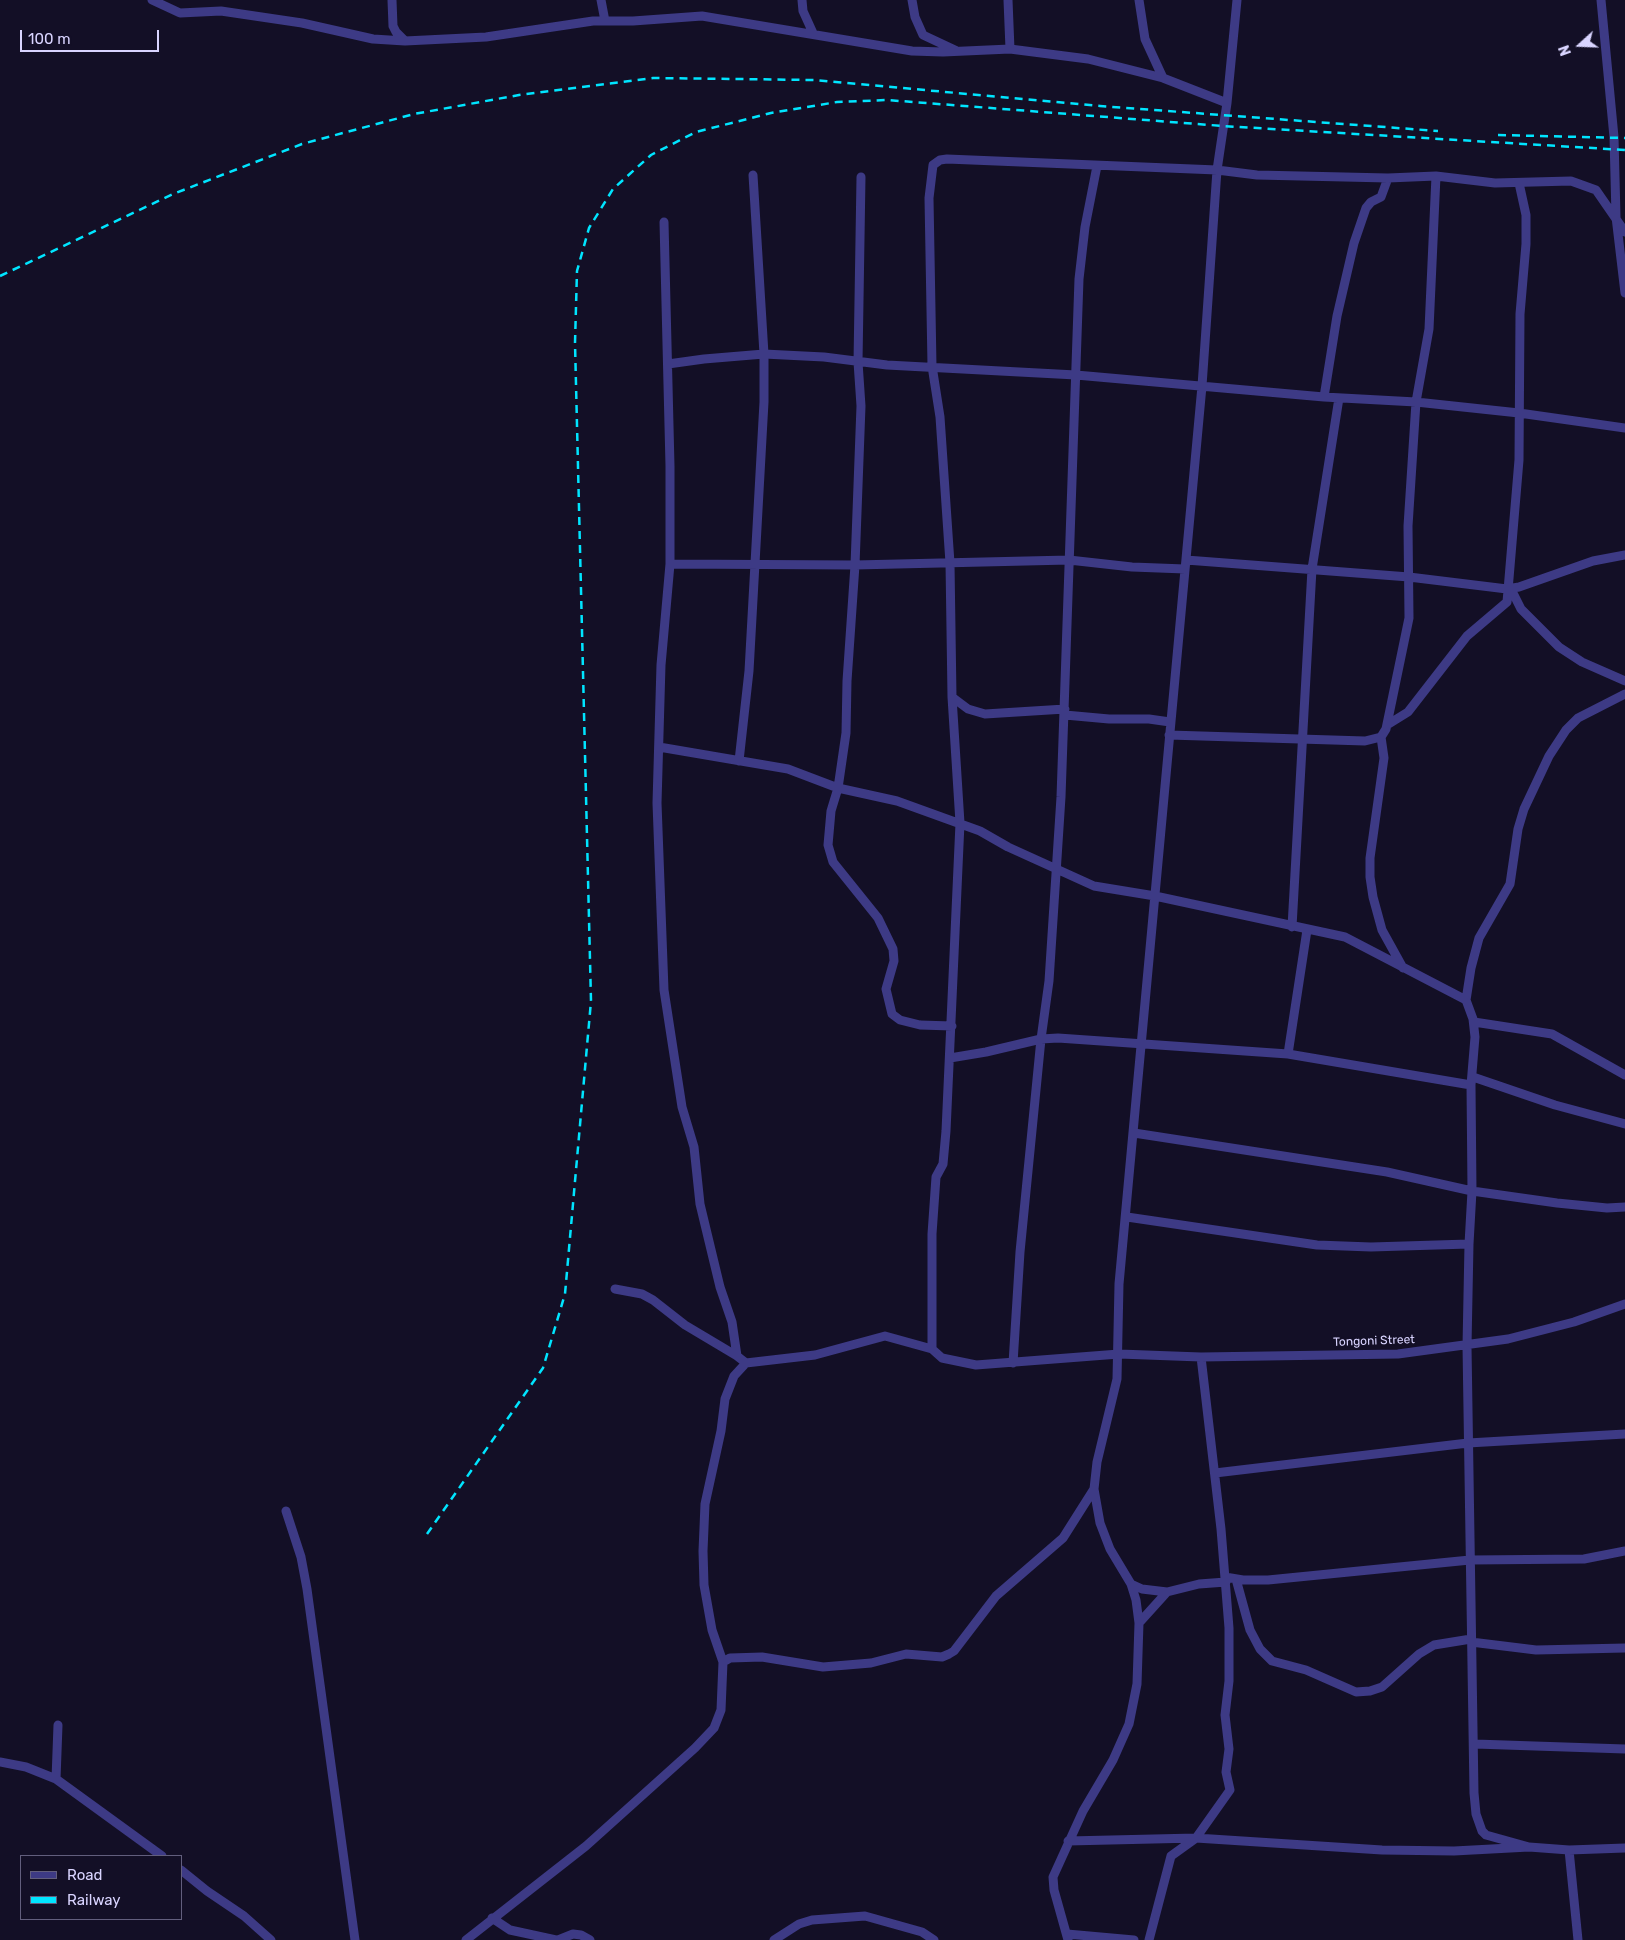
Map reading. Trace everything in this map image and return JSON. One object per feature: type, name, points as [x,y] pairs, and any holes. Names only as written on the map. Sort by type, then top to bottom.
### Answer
[{"type":"street","points":[[152,0],[180,13],[221,11],[302,23],[374,39],[405,41],[486,38],[563,24],[702,16],[912,51],[1010,49],[1088,60],[1163,78],[1227,104]]},
{"type":"street","points":[[392,0],[393,26],[405,41]]},
{"type":"street","points":[[600,0],[605,21]]},
{"type":"street","points":[[802,0],[803,11],[813,33]]},
{"type":"street","points":[[912,0],[915,17],[923,35],[956,51]]},
{"type":"street","points":[[1008,0],[1010,49]]},
{"type":"street","points":[[1139,0],[1145,39],[1163,78]]},
{"type":"street","points":[[1134,1940],[1067,1937],[1054,1890],[1053,1877],[1068,1841],[1113,1760],[1129,1724],[1137,1684],[1139,1623],[1131,1584],[1110,1549],[1100,1523],[1094,1490],[1097,1462],[1117,1379],[1119,1354],[1118,1303],[1202,386],[1218,170],[1227,104],[1237,0]]},
{"type":"street","points":[[1601,0],[1614,137],[1616,217],[1625,293]]},
{"type":"street","points":[[932,1349],[932,1234],[936,1177],[943,1164],[952,1026],[952,954],[960,823],[952,697],[950,563],[940,417],[932,366],[929,198],[931,173],[936,162],[947,159],[1218,170],[1256,175],[1388,178],[1436,176],[1519,183],[1571,181],[1584,185],[1602,196],[1625,232]]},
{"type":"street","points":[[1013,1363],[1020,1252],[1041,1039],[1049,981],[1056,870],[1065,712],[1080,270],[1085,227],[1098,166]]},
{"type":"street","points":[[739,761],[749,672],[753,565],[764,402],[764,354],[753,175]]},
{"type":"street","points":[[1405,970],[1382,930],[1373,897],[1370,858],[1384,758],[1381,737],[1387,725],[1407,636],[1410,597],[1408,526],[1416,402],[1429,329],[1436,176]]},
{"type":"street","points":[[861,177],[858,362],[861,406],[855,565],[847,681],[846,733],[838,788],[831,811],[830,855],[833,862],[878,918],[893,949],[894,961],[886,990],[892,1014],[900,1020],[920,1025],[952,1026]]},
{"type":"street","points":[[1324,397],[1337,316],[1354,243],[1366,208],[1371,202],[1381,197],[1388,178]]},
{"type":"street","points":[[1387,725],[1408,712],[1467,636],[1505,605],[1509,589],[1518,476],[1520,314],[1526,215],[1519,183]]},
{"type":"street","points":[[664,222],[668,364],[670,564],[661,665],[658,747],[658,856],[666,1010],[682,1107],[694,1148],[696,1187],[720,1287],[732,1322],[737,1356]]},
{"type":"street","points":[[668,364],[764,354],[824,358],[994,372],[1076,376],[1324,397],[1416,402],[1519,413],[1625,428]]},
{"type":"street","points":[[1292,927],[1312,569],[1339,398]]},
{"type":"street","points":[[670,564],[855,565],[1069,560],[1132,567],[1185,564],[1312,569],[1409,577],[1509,589],[1593,561],[1625,556]]},
{"type":"street","points":[[1509,589],[1521,609],[1559,647],[1582,662],[1625,681]]},
{"type":"street","points":[[1530,1847],[1486,1835],[1482,1831],[1476,1814],[1474,1793],[1467,1346],[1472,1190],[1474,1022],[1466,1000],[1471,968],[1479,938],[1510,884],[1518,830],[1533,787],[1548,756],[1566,730],[1578,718],[1625,694]]},
{"type":"street","points":[[952,697],[968,709],[985,714],[1065,712],[1109,719],[1149,719],[1170,722]]},
{"type":"street","points":[[1169,735],[1364,741],[1381,737]]},
{"type":"street","points":[[658,747],[788,769],[838,788],[897,802],[980,831],[1008,847],[1094,886],[1155,896],[1356,941],[1405,970],[1466,1000]]},
{"type":"street","points":[[1288,1054],[1306,930]]},
{"type":"street","points":[[1474,1022],[1552,1034],[1625,1075]]},
{"type":"street","points":[[950,1058],[1041,1039],[1058,1038],[1288,1054],[1472,1081],[1625,1124]]},
{"type":"street","points":[[1134,1133],[1387,1172],[1472,1190],[1557,1203],[1607,1208],[1625,1207]]},
{"type":"street","points":[[1127,1217],[1317,1245],[1371,1247],[1469,1244]]},
{"type":"street","points":[[466,1940],[586,1846],[695,1748],[714,1728],[721,1710],[723,1662],[712,1630],[704,1585],[705,1504],[721,1431],[725,1399],[734,1376],[746,1363],[685,1325],[653,1300],[642,1294],[615,1289]]},
{"type":"street","name":"Tongoni Street","points":[[746,1363],[815,1354],[885,1336],[932,1349],[942,1358],[958,1363],[976,1365],[1119,1354],[1202,1357],[1398,1354],[1508,1340],[1574,1322],[1625,1304]]},
{"type":"street","points":[[1149,1940],[1169,1861],[1176,1851],[1196,1838],[1230,1790],[1226,1772],[1230,1749],[1225,1715],[1229,1680],[1230,1628],[1202,1357]]},
{"type":"street","points":[[1215,1472],[1468,1443],[1625,1434]]},
{"type":"street","points":[[723,1662],[730,1658],[762,1657],[823,1667],[871,1663],[906,1654],[942,1656],[949,1654],[954,1651],[996,1596],[1063,1538],[1094,1490]]},
{"type":"street","points":[[286,1511],[301,1557],[307,1589],[355,1940]]},
{"type":"street","points":[[1131,1584],[1142,1589],[1167,1592],[1199,1584],[1236,1579],[1268,1580],[1470,1560],[1584,1559],[1625,1551]]},
{"type":"street","points":[[1236,1579],[1250,1630],[1260,1649],[1272,1661],[1306,1670],[1356,1692],[1370,1692],[1382,1687],[1419,1654],[1434,1645],[1471,1641],[1536,1650],[1625,1648]]},
{"type":"street","points":[[1139,1623],[1167,1592]]},
{"type":"street","points":[[56,1779],[58,1725]]},
{"type":"street","points":[[1474,1744],[1625,1749]]},
{"type":"street","points":[[0,1762],[26,1767],[56,1779],[161,1855]]},
{"type":"street","points":[[1068,1841],[1196,1838],[1382,1850],[1454,1852],[1530,1847],[1569,1850],[1625,1848]]},
{"type":"street","points":[[1569,1850],[1578,1940]]},
{"type":"street","points":[[182,1871],[206,1891],[244,1916],[271,1940]]},
{"type":"street","points":[[774,1940],[799,1924],[812,1920],[865,1916],[922,1932],[934,1940]]},
{"type":"street","points":[[492,1918],[510,1930],[557,1940],[573,1934],[590,1940]]},
{"type":"railway","points":[[0,276],[173,194],[302,144],[414,114],[519,95],[653,78],[814,80],[1100,106],[1438,131]]},
{"type":"railway","points":[[427,1534],[543,1368],[565,1294],[591,1001],[575,343],[577,271],[589,228],[613,189],[651,155],[696,132],[771,113],[837,102],[887,100],[1223,126],[1625,150]]},
{"type":"railway","points":[[1498,135],[1625,138]]}]
